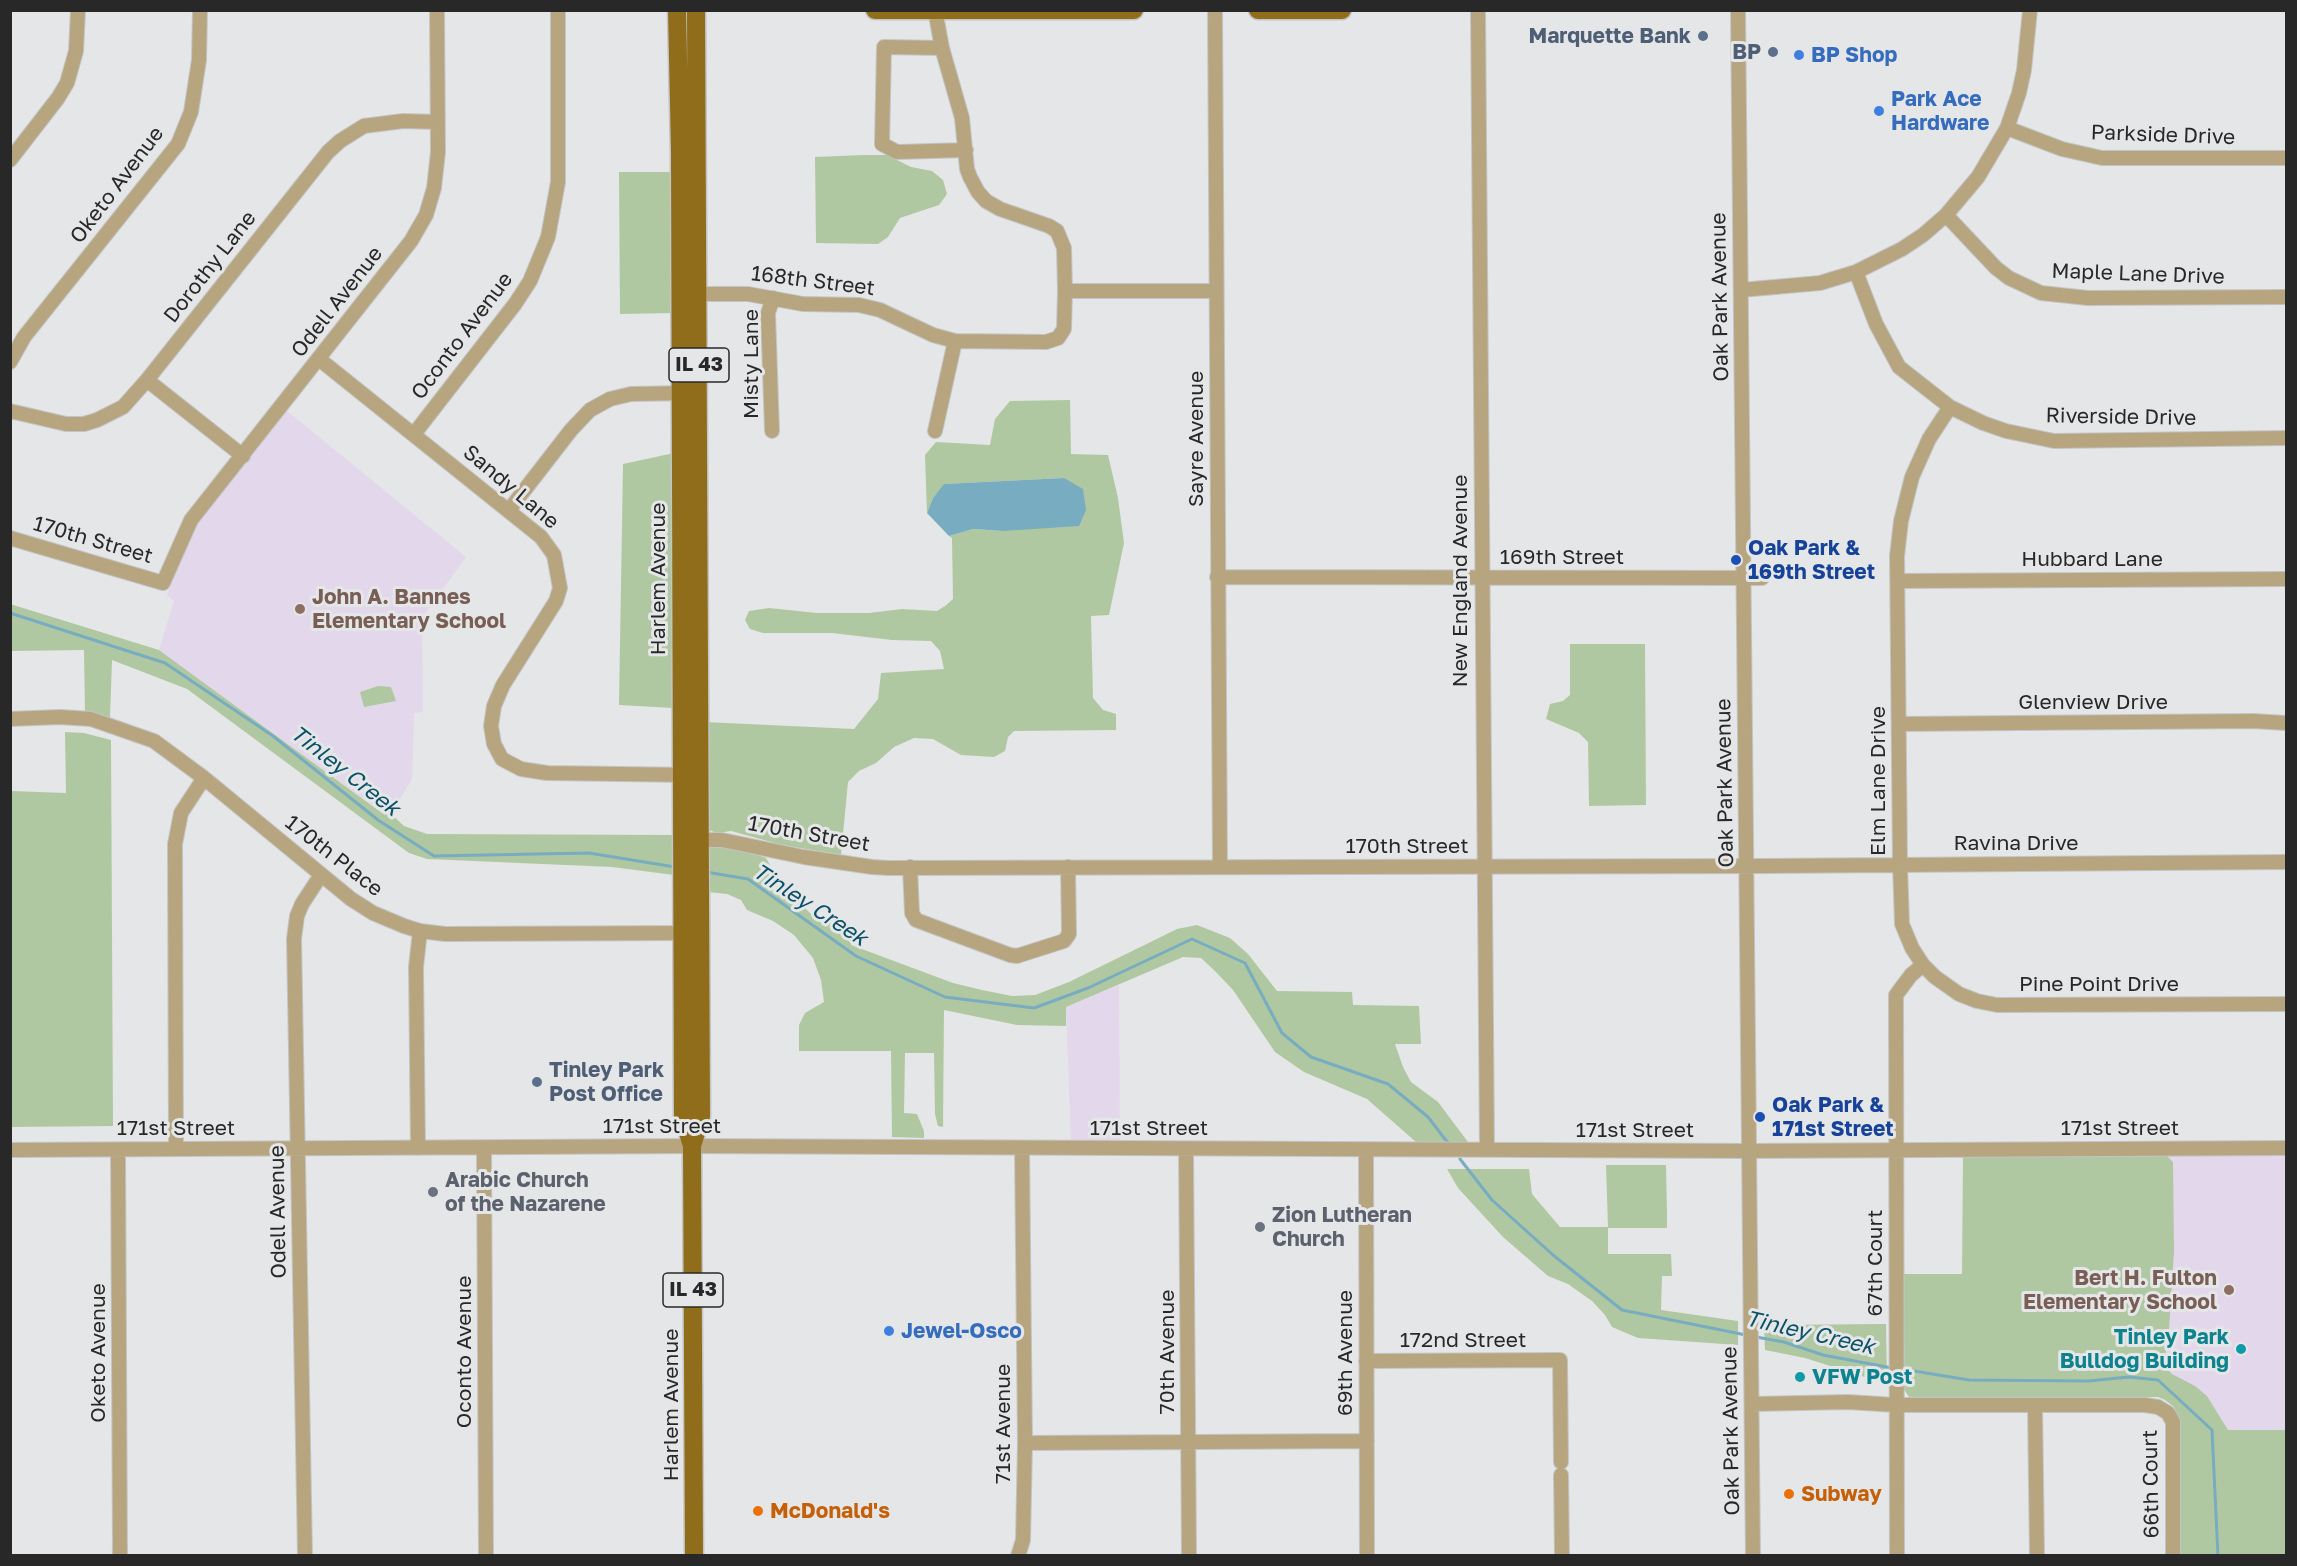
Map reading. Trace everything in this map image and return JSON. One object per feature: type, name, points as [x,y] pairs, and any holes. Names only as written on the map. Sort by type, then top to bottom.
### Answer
[{"type":"main road","name":"Harlem Avenue","points":[[677,10],[680,148],[699,393],[700,840],[690,867]]},
{"type":"main road","name":"Harlem Avenue","points":[[694,1556],[692,1146],[700,1116],[690,867],[681,775],[680,393],[690,294],[696,10]]},
{"type":"main road","points":[[875,10],[1134,10]]},
{"type":"main road","points":[[1258,10],[1342,10]]},
{"type":"street","points":[[10,160],[67,83],[76,51],[78,10]]},
{"type":"street","name":"Oketo Avenue","points":[[10,362],[24,337],[178,144],[191,112],[199,60],[200,10]]},
{"type":"street","name":"Odell Avenue","points":[[164,583],[191,520],[411,241],[423,221],[434,188],[438,152],[436,10]]},
{"type":"street","name":"Oconto Avenue","points":[[414,434],[515,304],[534,273],[548,237],[558,176],[558,10]]},
{"type":"street","name":"Sayre Avenue","points":[[1215,10],[1220,867]]},
{"type":"street","name":"New England Avenue","points":[[1478,10],[1487,1150]]},
{"type":"street","name":"Oak Park Avenue","points":[[1738,10],[1753,1556]]},
{"type":"street","points":[[1741,290],[1820,284],[1856,272],[1909,244],[1946,215],[1978,177],[2007,128],[2024,70],[2030,10]]},
{"type":"street","name":"168th Street","points":[[690,294],[748,294],[803,304],[860,305],[880,310],[933,336],[955,341],[1046,342],[1061,334],[1064,329],[1064,248],[1057,231],[1000,209],[986,201],[978,192],[970,177],[962,118],[942,48],[935,11]]},
{"type":"street","points":[[942,48],[884,47],[882,144],[897,152],[966,150]]},
{"type":"street","name":"Dorothy Lane","points":[[10,411],[52,423],[84,424],[123,407],[328,152],[340,141],[364,126],[378,123],[437,122]]},
{"type":"street","name":"Parkside Drive","points":[[2007,128],[2062,149],[2102,158],[2286,158]]},
{"type":"street","name":"Maple Lane Drive","points":[[1946,215],[1996,268],[2009,278],[2041,292],[2088,298],[2286,297]]},
{"type":"street","name":"Riverside Drive","points":[[1856,272],[1876,324],[1899,367],[1950,408],[1983,423],[2006,431],[2054,441],[2286,438]]},
{"type":"street","points":[[1065,291],[1216,291]]},
{"type":"street","name":"Misty Lane","points":[[772,431],[768,313],[773,298]]},
{"type":"street","points":[[935,431],[955,341]]},
{"type":"street","name":"Sandy Lane","points":[[319,359],[508,510],[547,544],[554,555],[560,588],[556,601],[503,685],[494,706],[492,726],[497,763],[547,773],[700,775]]},
{"type":"street","points":[[147,380],[243,456]]},
{"type":"street","points":[[508,510],[571,430],[590,410],[610,399],[632,394],[699,393]]},
{"type":"street","name":"Elm Lane Drive","points":[[1923,965],[1912,948],[1902,924],[1897,556],[1901,521],[1912,477],[1929,439],[1950,408]]},
{"type":"street","name":"170th Street","points":[[10,538],[164,583]]},
{"type":"street","name":"169th Street","points":[[1218,577],[1762,578]]},
{"type":"street","name":"Hubbard Lane","points":[[1898,581],[2286,579]]},
{"type":"street","name":"170th Place","points":[[10,719],[75,718],[108,724],[154,741],[204,778],[363,908],[387,920],[420,931],[446,934],[691,933]]},
{"type":"street","name":"Glenview Drive","points":[[1899,724],[2253,721],[2286,723]]},
{"type":"street","points":[[176,1149],[176,844],[181,813],[204,778]]},
{"type":"street","name":"170th Street","points":[[700,840],[739,842],[769,851],[872,867],[1746,866]]},
{"type":"street","name":"Ravina Drive","points":[[1746,866],[2286,862]]},
{"type":"street","points":[[910,867],[912,913],[916,920],[1017,956],[1064,941],[1069,934],[1068,867]]},
{"type":"street","name":"Odell Avenue","points":[[305,1556],[295,927],[302,904],[321,875]]},
{"type":"street","points":[[418,1148],[416,967],[420,931]]},
{"type":"street","points":[[1897,1151],[1896,995],[1911,975],[1923,965]]},
{"type":"street","name":"Pine Point Drive","points":[[1923,965],[1935,977],[1959,994],[1996,1005],[2286,1004]]},
{"type":"street","name":"171st Street","points":[[10,1150],[692,1146],[1749,1151],[2286,1148]]},
{"type":"street","name":"Oconto Avenue","points":[[484,1148],[486,1556]]},
{"type":"street","name":"71st Avenue","points":[[1018,1556],[1023,1540],[1025,1443],[1022,1148]]},
{"type":"street","name":"70th Avenue","points":[[1186,1149],[1189,1556]]},
{"type":"street","name":"Oketo Avenue","points":[[118,1150],[120,1556]]},
{"type":"street","name":"69th Avenue","points":[[1366,1150],[1367,1556]]},
{"type":"street","name":"67th Court","points":[[1897,1151],[1895,1368],[1897,1556]]},
{"type":"street","name":"172nd Street","points":[[1366,1361],[1560,1360],[1562,1556]]},
{"type":"street","points":[[1752,1404],[1848,1402],[1896,1405],[2036,1406],[2037,1556]]},
{"type":"street","name":"66th Court","points":[[2036,1406],[2145,1405],[2158,1407],[2168,1413],[2173,1422],[2173,1556]]},
{"type":"street","points":[[1025,1443],[1367,1442]]},
{"type":"shaded area","name":"John A. Bannes Elementary School","points":[[286,410],[466,557],[422,618],[423,712],[414,713],[412,779],[391,814],[383,813],[159,650],[174,601],[167,595],[193,532]]},
{"type":"shaded area","points":[[1119,985],[1120,1143],[1071,1144],[1066,1007]]},
{"type":"shaded area","name":"Bert H. Fulton Elementary School","points":[[2286,1154],[2286,1430],[2228,1430],[2207,1396],[2172,1374],[2164,1365],[2169,1330],[2166,1155]]},
{"type":"green space","points":[[887,155],[911,167],[932,171],[943,180],[947,194],[939,205],[900,218],[888,237],[878,244],[816,243],[815,157]]},
{"type":"green space","points":[[619,172],[674,172],[675,313],[620,314]]},
{"type":"green space","points":[[1070,400],[1071,454],[1108,455],[1118,498],[1124,543],[1109,615],[1091,616],[1093,698],[1103,710],[1116,714],[1116,730],[1014,731],[1008,737],[1005,751],[994,757],[961,755],[933,739],[914,738],[894,747],[876,763],[859,771],[848,782],[841,855],[782,845],[731,831],[717,833],[709,830],[705,722],[854,729],[878,699],[881,673],[944,669],[940,651],[931,641],[892,640],[832,633],[763,633],[750,629],[745,620],[749,611],[769,608],[817,613],[869,613],[902,609],[937,611],[945,606],[953,599],[952,538],[949,536],[973,529],[1003,531],[1064,478],[945,484],[933,498],[927,513],[925,455],[936,442],[990,445],[995,419],[1010,401]]},
{"type":"green space","points":[[674,453],[673,708],[619,705],[623,464]]},
{"type":"green space","points":[[10,604],[159,650],[382,813],[391,814],[404,826],[427,834],[675,835],[674,875],[612,867],[427,859],[409,853],[187,689],[112,660],[110,718],[85,713],[84,650],[11,651]]},
{"type":"green space","points":[[1570,644],[1645,644],[1646,805],[1589,806],[1588,742],[1579,733],[1546,719],[1550,704],[1563,701],[1570,695]]},
{"type":"green space","points":[[378,686],[391,687],[396,701],[364,707],[360,692]]},
{"type":"green space","points":[[65,732],[84,733],[111,740],[113,1126],[11,1127],[11,791],[66,793]]},
{"type":"green space","points":[[716,844],[733,846],[766,858],[775,874],[788,884],[796,899],[810,913],[828,922],[852,926],[851,945],[953,983],[982,990],[1012,996],[1035,995],[1069,982],[1177,929],[1197,925],[1230,938],[1248,954],[1277,991],[1352,992],[1353,1005],[1419,1006],[1421,1044],[1395,1044],[1403,1067],[1411,1082],[1438,1102],[1468,1142],[1416,1142],[1367,1099],[1304,1072],[1275,1052],[1233,990],[1215,971],[1201,958],[1183,957],[1066,1007],[1066,1026],[1017,1025],[944,1010],[943,1127],[938,1126],[935,1114],[934,1053],[905,1053],[904,1113],[917,1114],[924,1131],[924,1138],[892,1137],[891,1051],[799,1051],[799,1025],[805,1013],[824,1002],[821,980],[813,958],[794,935],[773,921],[747,910],[741,900],[727,894],[708,892],[708,849]]},
{"type":"green space","points":[[2166,1155],[2173,1162],[2174,1251],[2169,1330],[2164,1365],[2172,1374],[2195,1386],[2207,1396],[2228,1430],[2286,1430],[2286,1555],[2181,1555],[2179,1421],[2174,1407],[2165,1400],[2158,1397],[1953,1399],[1909,1397],[1903,1388],[1902,1274],[1962,1274],[1963,1156]]},
{"type":"green space","points":[[1606,1165],[1666,1165],[1667,1228],[1608,1228],[1608,1254],[1671,1254],[1672,1276],[1662,1276],[1661,1310],[1738,1321],[1738,1345],[1638,1338],[1612,1327],[1592,1301],[1568,1284],[1548,1276],[1503,1237],[1458,1188],[1447,1169],[1529,1169],[1532,1194],[1560,1227],[1608,1227]]},
{"type":"green space","points":[[1886,1324],[1887,1384],[1805,1358],[1765,1350],[1764,1325]]},
{"type":"water","points":[[1064,478],[1083,489],[1086,510],[1079,526],[1003,531],[973,529],[949,536],[927,513],[933,498],[944,484]]},
{"type":"waterway","name":"Tinley Creek","points":[[10,613],[165,663],[273,736],[378,820],[434,856],[589,853],[675,867]]},
{"type":"waterway","name":"Tinley Creek","points":[[706,872],[748,879],[856,956],[945,997],[1034,1008],[1088,988],[1192,939],[1245,963],[1282,1033],[1311,1057],[1388,1084],[1428,1117],[1448,1143]]},
{"type":"waterway","name":"Tinley Creek","points":[[1460,1159],[1492,1200],[1553,1255],[1622,1310],[1746,1335]]},
{"type":"waterway","name":"Tinley Creek","points":[[1756,1337],[1784,1342],[1823,1355],[1892,1368]]},
{"type":"waterway","name":"Tinley Creek","points":[[1902,1369],[1969,1380],[2088,1381],[2129,1377],[2158,1380],[2212,1430],[2218,1556]]},
{"type":"place","name":"Marquette Bank","points":[[1703,36]]},
{"type":"place","name":"BP","points":[[1773,52]]},
{"type":"place","name":"BP Shop","points":[[1799,55]]},
{"type":"place","name":"Park Ace Hardware","points":[[1879,111]]},
{"type":"place","name":"Oak Park & 169th Street","points":[[1736,560]]},
{"type":"place","name":"John A. Bannes Elementary School","points":[[300,609]]},
{"type":"place","name":"Tinley Park Post Office","points":[[537,1082]]},
{"type":"place","name":"Oak Park & 171st Street","points":[[1760,1117]]},
{"type":"place","name":"Arabic Church of the Nazarene","points":[[433,1192]]},
{"type":"place","name":"Zion Lutheran Church","points":[[1260,1227]]},
{"type":"place","name":"Bert H. Fulton Elementary School","points":[[2229,1290]]},
{"type":"place","name":"Jewel-Osco","points":[[889,1331]]},
{"type":"place","name":"Tinley Park Bulldog Building","points":[[2241,1349]]},
{"type":"place","name":"VFW Post","points":[[1800,1377]]},
{"type":"place","name":"Subway","points":[[1789,1494]]},
{"type":"place","name":"McDonald's","points":[[758,1511]]}]
